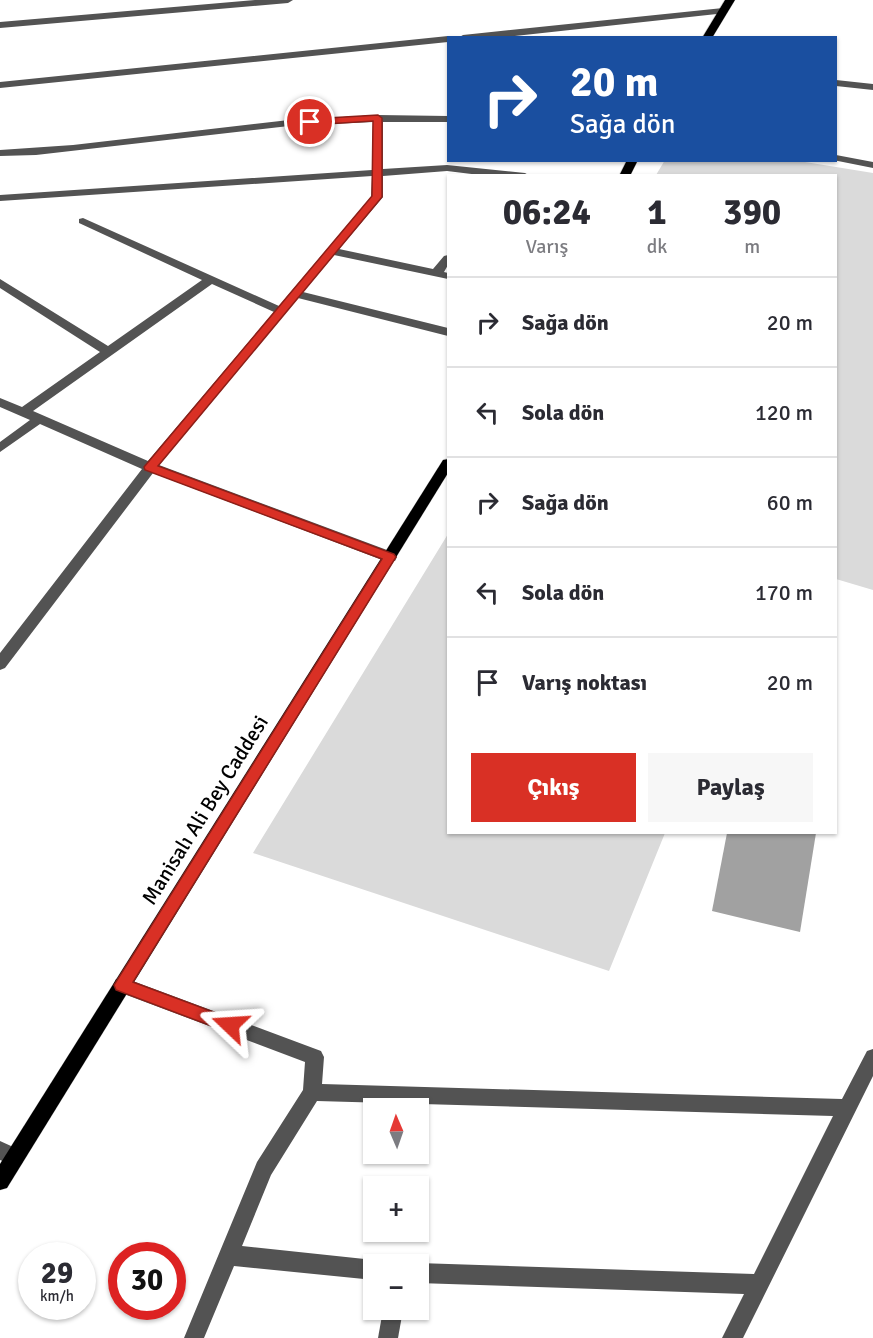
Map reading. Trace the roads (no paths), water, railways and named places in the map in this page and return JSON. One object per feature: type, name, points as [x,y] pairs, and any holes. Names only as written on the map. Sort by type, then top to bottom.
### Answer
[{"type":"main road","points":[[708,36],[730,0]]},
{"type":"main road","name":"Manisalı Ali Bey Caddesi","points":[[0,1181],[8,1153],[122,985],[447,465]]},
{"type":"street","points":[[0,25],[288,0]]},
{"type":"street","points":[[483,36],[723,11]]},
{"type":"street","points":[[0,85],[447,39]]},
{"type":"street","points":[[837,83],[873,87]]},
{"type":"street","points":[[0,153],[102,146],[288,123],[378,118],[447,119]]},
{"type":"street","points":[[0,664],[150,467],[377,197],[378,118]]},
{"type":"street","points":[[837,158],[873,165]]},
{"type":"street","points":[[0,198],[447,168],[506,174]]},
{"type":"street","points":[[83,221],[281,311]]},
{"type":"street","points":[[332,251],[442,275],[447,261]]},
{"type":"street","points":[[22,413],[212,279]]},
{"type":"street","points":[[0,284],[108,351]]},
{"type":"street","points":[[295,294],[447,332]]},
{"type":"street","points":[[0,402],[150,467],[390,557]]},
{"type":"street","points":[[0,448],[38,420]]},
{"type":"street","points":[[122,985],[315,1057],[312,1092],[264,1169],[194,1338]]},
{"type":"street","points":[[732,1338],[873,1057]]},
{"type":"street","points":[[312,1092],[847,1108]]},
{"type":"street","points":[[228,1255],[363,1268]]},
{"type":"street","points":[[429,1273],[761,1284]]},
{"type":"street","points":[[388,1338],[391,1320]]}]
